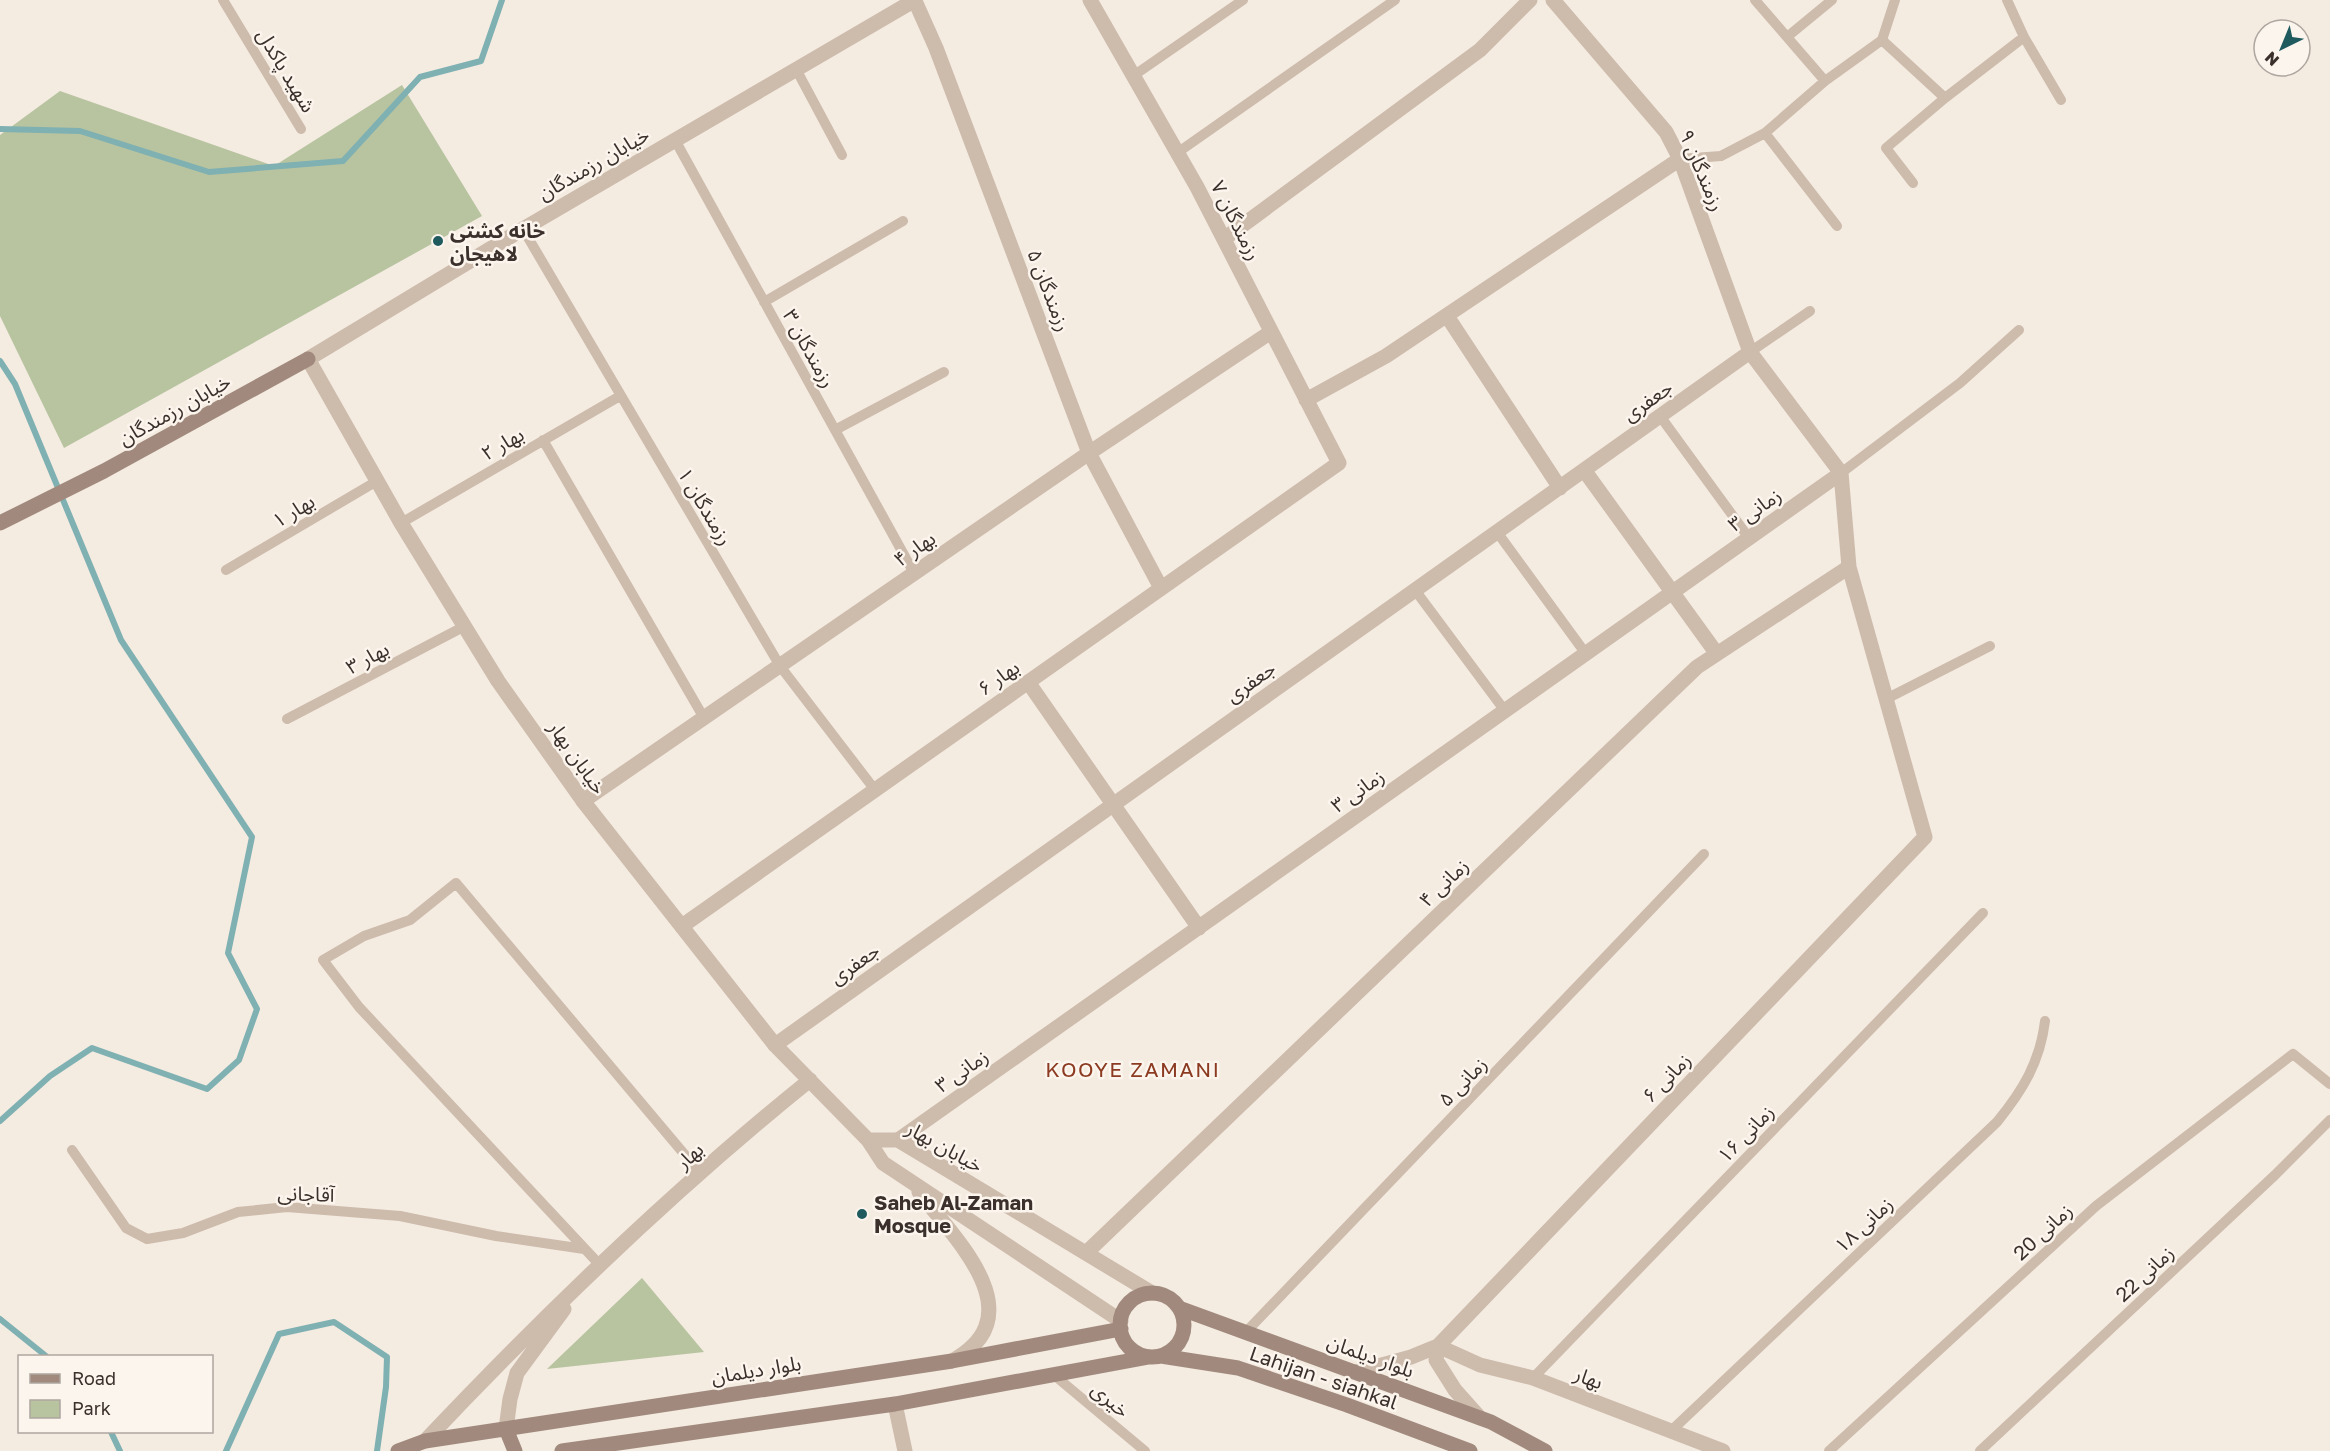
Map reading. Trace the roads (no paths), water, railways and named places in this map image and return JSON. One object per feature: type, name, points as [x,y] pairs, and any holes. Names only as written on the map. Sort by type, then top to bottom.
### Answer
[{"type":"main road","name":"خیابان رزمندگان","points":[[0,523],[104,471],[308,359]]},
{"type":"main road","points":[[562,1451],[895,1404],[1155,1357],[1172,1351],[1180,1342],[1184,1331],[1179,1308],[1163,1295],[1152,1293],[1144,1294],[1131,1301],[1126,1307],[1120,1325],[1124,1340],[1130,1348],[1139,1355],[1155,1357]]},
{"type":"main road","name":"بلوار دیلمان","points":[[1179,1308],[1480,1418],[1545,1451]]},
{"type":"main road","name":"بلوار دیلمان","points":[[398,1451],[419,1443],[952,1360],[1120,1325]]},
{"type":"main road","name":"Lahijan - siahkal","points":[[1155,1357],[1238,1368],[1347,1405],[1470,1451]]},
{"type":"main road","points":[[507,1429],[515,1451]]},
{"type":"street","name":"خیابان رزمندگان","points":[[308,359],[523,229],[915,0]]},
{"type":"street","name":"رزمندگان ۵","points":[[915,0],[936,48],[1089,453],[1161,588]]},
{"type":"street","name":"رزمندگان ۷","points":[[1090,0],[1178,153],[1339,463]]},
{"type":"street","points":[[1224,240],[1480,50],[1530,0]]},
{"type":"street","name":"رزمندگان ۹","points":[[1553,0],[1666,132],[1680,159],[1750,352],[1841,473]]},
{"type":"street","points":[[1306,400],[1386,356],[1680,159]]},
{"type":"street","points":[[1447,316],[1560,488]]},
{"type":"street","name":"بهار ۴","points":[[583,801],[1089,453],[1271,332]]},
{"type":"street","name":"جعفری","points":[[775,1045],[1750,352]]},
{"type":"street","name":"خیابان بهار","points":[[308,359],[401,523],[498,681],[583,801],[775,1045],[868,1140],[883,1163],[1120,1325]]},
{"type":"street","name":"بهار ۶","points":[[682,926],[1339,463]]},
{"type":"street","points":[[1584,470],[1717,654]]},
{"type":"street","points":[[1841,473],[1849,567],[1886,699]]},
{"type":"street","name":"زمانی ۳","points":[[898,1140],[1841,473]]},
{"type":"street","name":"زمانی ۴","points":[[1086,1253],[1697,667],[1849,567]]},
{"type":"street","points":[[1028,682],[1198,928]]},
{"type":"street","name":"زمانی ۶","points":[[1438,1346],[1925,837],[1886,699]]},
{"type":"street","name":"بهار","points":[[419,1443],[599,1264],[810,1080]]},
{"type":"street","name":"خیابان بهار","points":[[868,1140],[898,1140],[1152,1293]]},
{"type":"street","points":[[912,1183],[975,1266],[987,1287],[989,1311],[982,1335],[974,1346],[952,1360]]},
{"type":"street","name":"بهار","points":[[507,1429],[510,1399],[517,1373],[599,1264]]},
{"type":"street","points":[[1356,1372],[1411,1357],[1438,1346]]},
{"type":"street","points":[[1438,1346],[1436,1360],[1455,1390],[1480,1418]]},
{"type":"street","name":"بهار","points":[[1438,1346],[1480,1365],[1533,1378],[1724,1451]]},
{"type":"street","points":[[895,1404],[905,1451]]},
{"type":"lane","name":"شهید پاکدل","points":[[223,0],[301,129]]},
{"type":"lane","points":[[1133,76],[1243,0]]},
{"type":"lane","points":[[1178,153],[1395,0]]},
{"type":"lane","points":[[1755,0],[1825,81]]},
{"type":"lane","points":[[1787,37],[1832,0]]},
{"type":"lane","points":[[1680,159],[1721,156],[1765,133],[1825,81],[1882,40],[1895,0]]},
{"type":"lane","points":[[2007,0],[2024,37],[2061,100]]},
{"type":"lane","points":[[1913,183],[1886,148],[1945,98],[2024,37]]},
{"type":"lane","points":[[1882,40],[1945,98]]},
{"type":"lane","points":[[796,69],[842,155]]},
{"type":"lane","points":[[1765,133],[1838,226]]},
{"type":"lane","name":"رزمندگان ۳","points":[[675,140],[914,573]]},
{"type":"lane","points":[[764,303],[903,221]]},
{"type":"lane","name":"رزمندگان ۱","points":[[523,229],[780,666],[875,790]]},
{"type":"lane","points":[[1750,352],[1810,311]]},
{"type":"lane","points":[[1841,473],[1960,383],[2019,330]]},
{"type":"lane","points":[[835,430],[944,372]]},
{"type":"lane","name":"بهار ۲","points":[[401,523],[620,396]]},
{"type":"lane","points":[[1660,416],[1749,538]]},
{"type":"lane","points":[[543,440],[704,718]]},
{"type":"lane","name":"بهار ۱","points":[[226,570],[377,481]]},
{"type":"lane","points":[[1497,532],[1586,654]]},
{"type":"lane","points":[[1415,590],[1505,711]]},
{"type":"lane","name":"بهار ۳","points":[[287,719],[465,626]]},
{"type":"lane","points":[[1886,699],[1990,646]]},
{"type":"lane","name":"زمانی ۵","points":[[1245,1333],[1704,854]]},
{"type":"lane","points":[[599,1264],[359,1006],[323,960],[364,936],[410,920],[456,883],[701,1174]]},
{"type":"lane","name":"زمانی ۱۶","points":[[1533,1378],[1983,913]]},
{"type":"lane","name":"زمانی ۱۸","points":[[1671,1431],[1997,1122],[2019,1095],[2024,1085],[2042,1045],[2046,1021]]},
{"type":"lane","name":"زمانی 20","points":[[1829,1451],[2096,1206],[2293,1054],[2330,1084]]},
{"type":"lane","name":"زمانی 22","points":[[1980,1451],[2275,1175],[2330,1120]]},
{"type":"lane","name":"آقاجانی","points":[[72,1150],[126,1228],[147,1239],[183,1233],[238,1212],[287,1207],[400,1216],[496,1236],[584,1249]]},
{"type":"lane","name":"خیری","points":[[1054,1375],[1145,1451]]},
{"type":"waterway","points":[[0,129],[80,131],[209,172],[343,161],[420,77],[481,61],[502,0]]},
{"type":"waterway","points":[[0,361],[15,384],[121,640],[252,837],[228,953],[257,1009],[239,1060],[207,1089],[92,1048],[50,1076],[0,1121]]},
{"type":"waterway","points":[[0,1319],[45,1355]]},
{"type":"waterway","points":[[226,1451],[279,1334],[334,1322],[387,1357],[386,1387],[377,1451]]},
{"type":"waterway","points":[[111,1433],[120,1451]]},
{"type":"place","name":"خانه کشتی لاهیجان","points":[[438,241]]},
{"type":"place","name":"Saheb Al-Zaman Mosque","points":[[862,1214]]},
{"type":"district","name":"KOOYE ZAMANI","points":[[1133,1069]]}]
